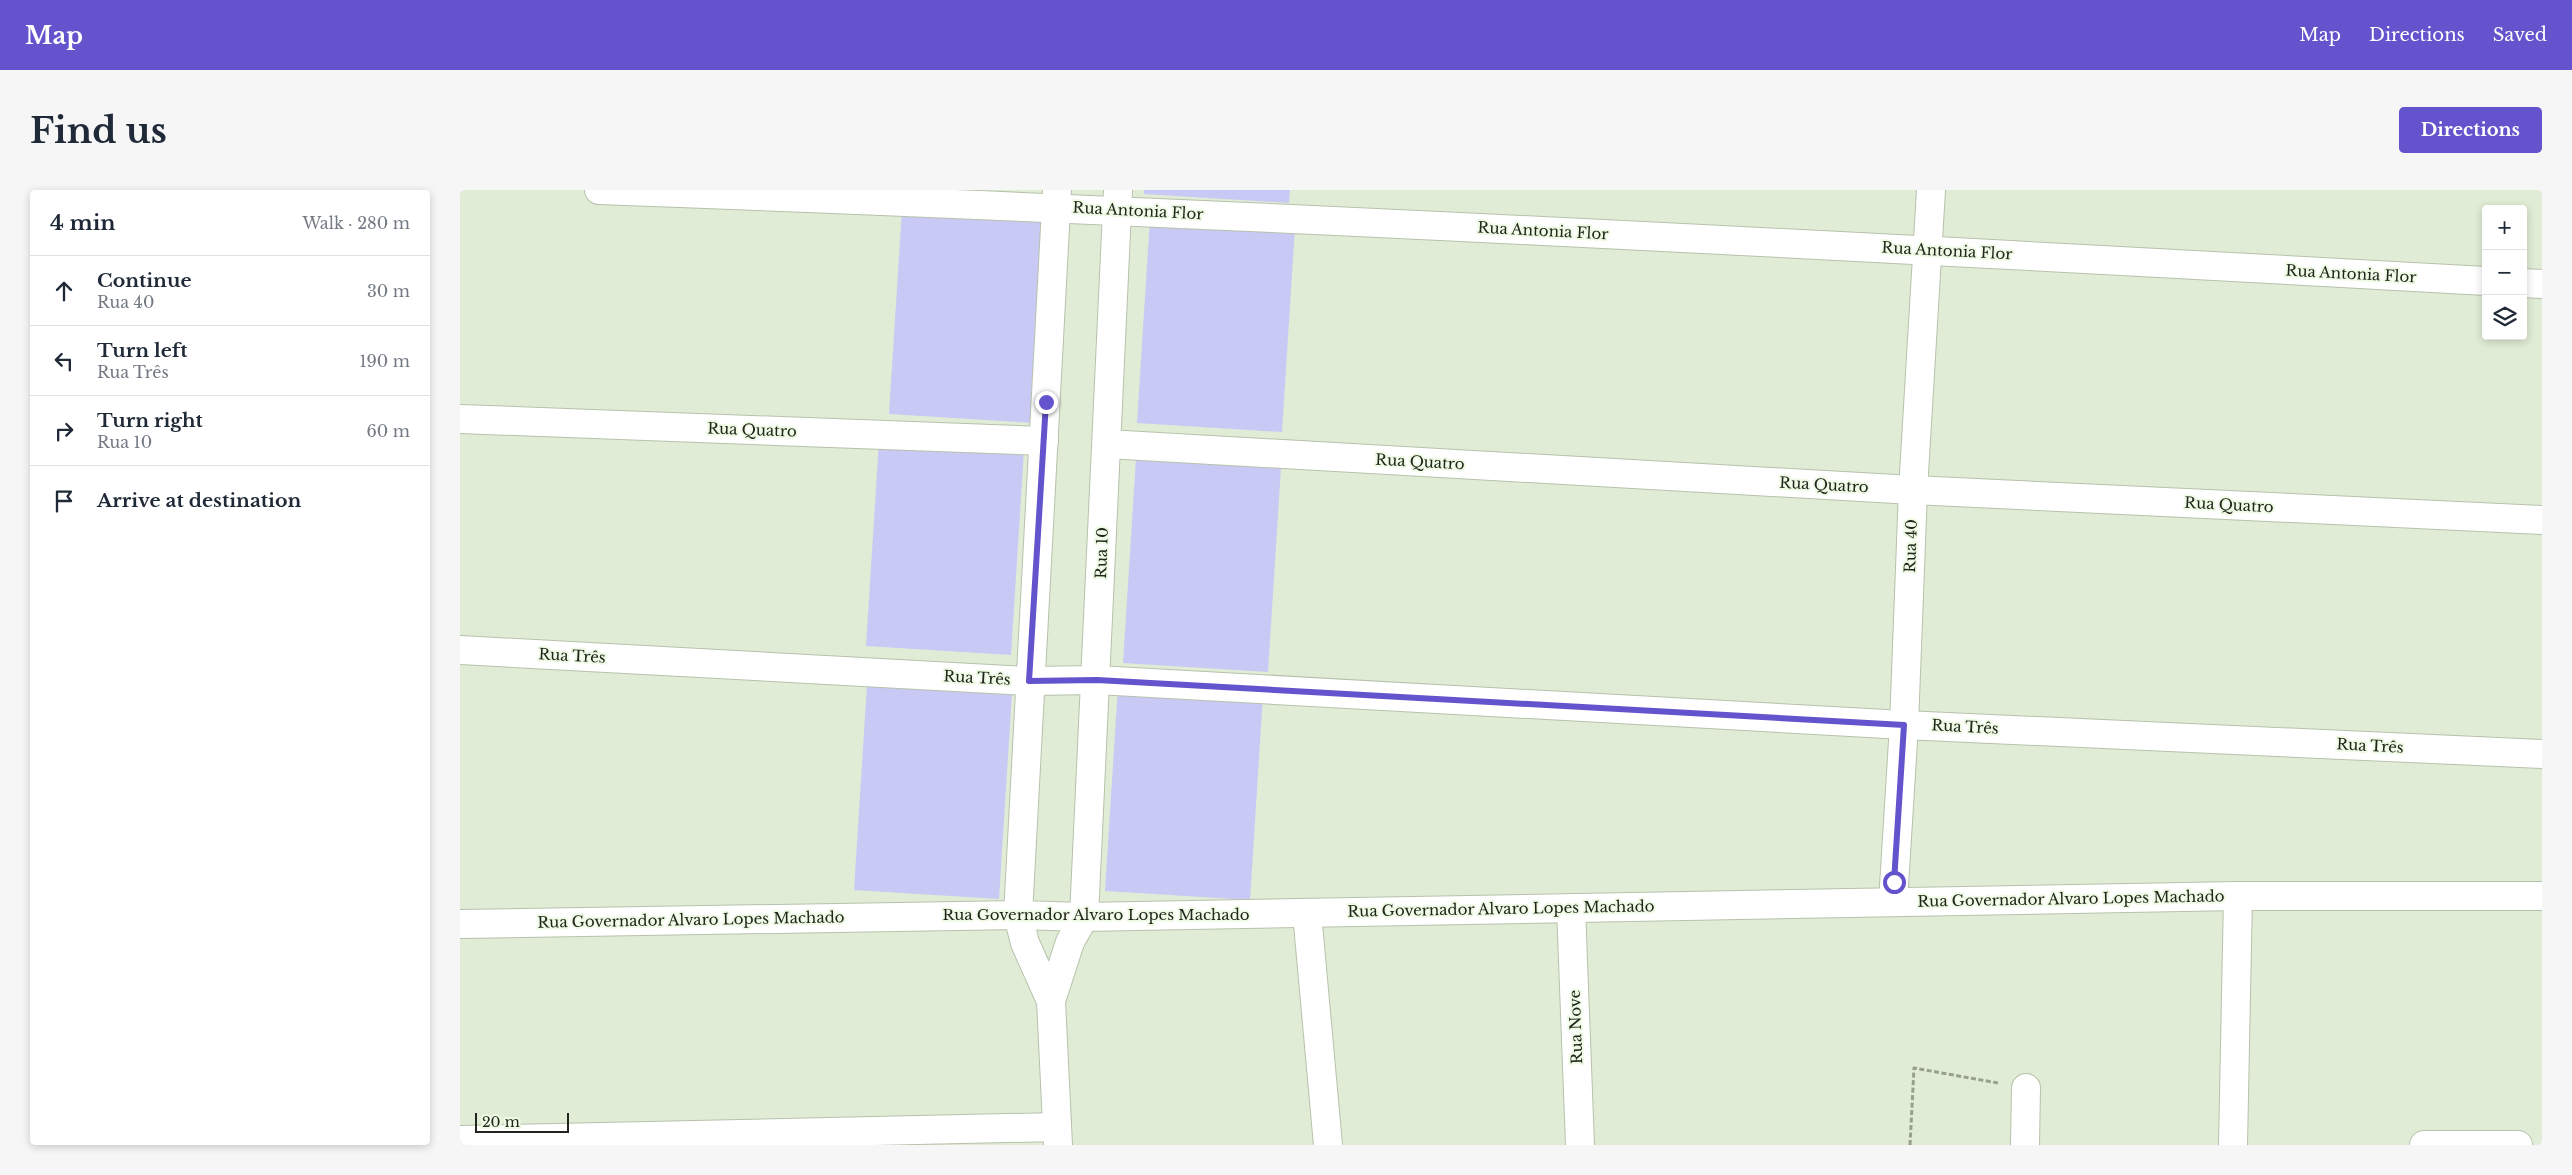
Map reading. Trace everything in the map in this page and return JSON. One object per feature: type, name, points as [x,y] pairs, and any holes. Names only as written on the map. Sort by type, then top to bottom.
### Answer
[{"type":"street","name":"Rua Antonia Flor","points":[[599,190],[1117,200],[1927,250],[2482,281]]},
{"type":"street","name":"Rua 40","points":[[1893,902],[1904,725],[1913,490],[1931,190]]},
{"type":"street","points":[[1051,1001],[1025,943],[1018,915],[1029,681],[1057,198]]},
{"type":"street","name":"Rua 10","points":[[1084,917],[1097,680],[1117,200]]},
{"type":"street","points":[[2527,283],[2542,284]]},
{"type":"street","name":"Rua Quatro","points":[[460,419],[1044,442]]},
{"type":"street","name":"Rua Quatro","points":[[1107,444],[1913,490],[2542,520]]},
{"type":"street","name":"Rua Três","points":[[460,650],[1029,681],[1097,680],[1904,725],[2542,754]]},
{"type":"street","points":[[2233,1145],[2238,896]]},
{"type":"street","name":"Rua Governador Alvaro Lopes Machado","points":[[460,924],[1018,915],[1084,917],[2238,896],[2542,896]]},
{"type":"street","name":"Rua Nove","points":[[1571,908],[1580,1145]]},
{"type":"street","points":[[1307,913],[1328,1145]]},
{"type":"street","points":[[460,1140],[1058,1136],[1051,1001],[1070,942],[1084,917]]},
{"type":"street","points":[[2024,1145],[2026,1088]]},
{"type":"street","points":[[2424,1145],[2518,1145]]},
{"type":"path","points":[[1910,1145],[1914,1068],[2026,1088]]},
{"type":"shaded area","points":[[1144,190],[1290,190],[1289,203],[1144,194]]},
{"type":"shaded area","points":[[902,209],[1047,218],[1034,423],[889,414]]},
{"type":"shaded area","points":[[1150,218],[1295,227],[1282,432],[1137,423]]},
{"type":"shaded area","points":[[879,441],[1024,450],[1011,655],[866,646]]},
{"type":"shaded area","points":[[1136,458],[1281,467],[1268,672],[1123,663]]},
{"type":"shaded area","points":[[867,685],[1012,693],[999,899],[854,890]]},
{"type":"shaded area","points":[[1118,686],[1263,695],[1250,900],[1105,891]]},
{"type":"route","points":[[1046,402],[1029,681],[1097,680],[1904,725],[1894,882]]}]
